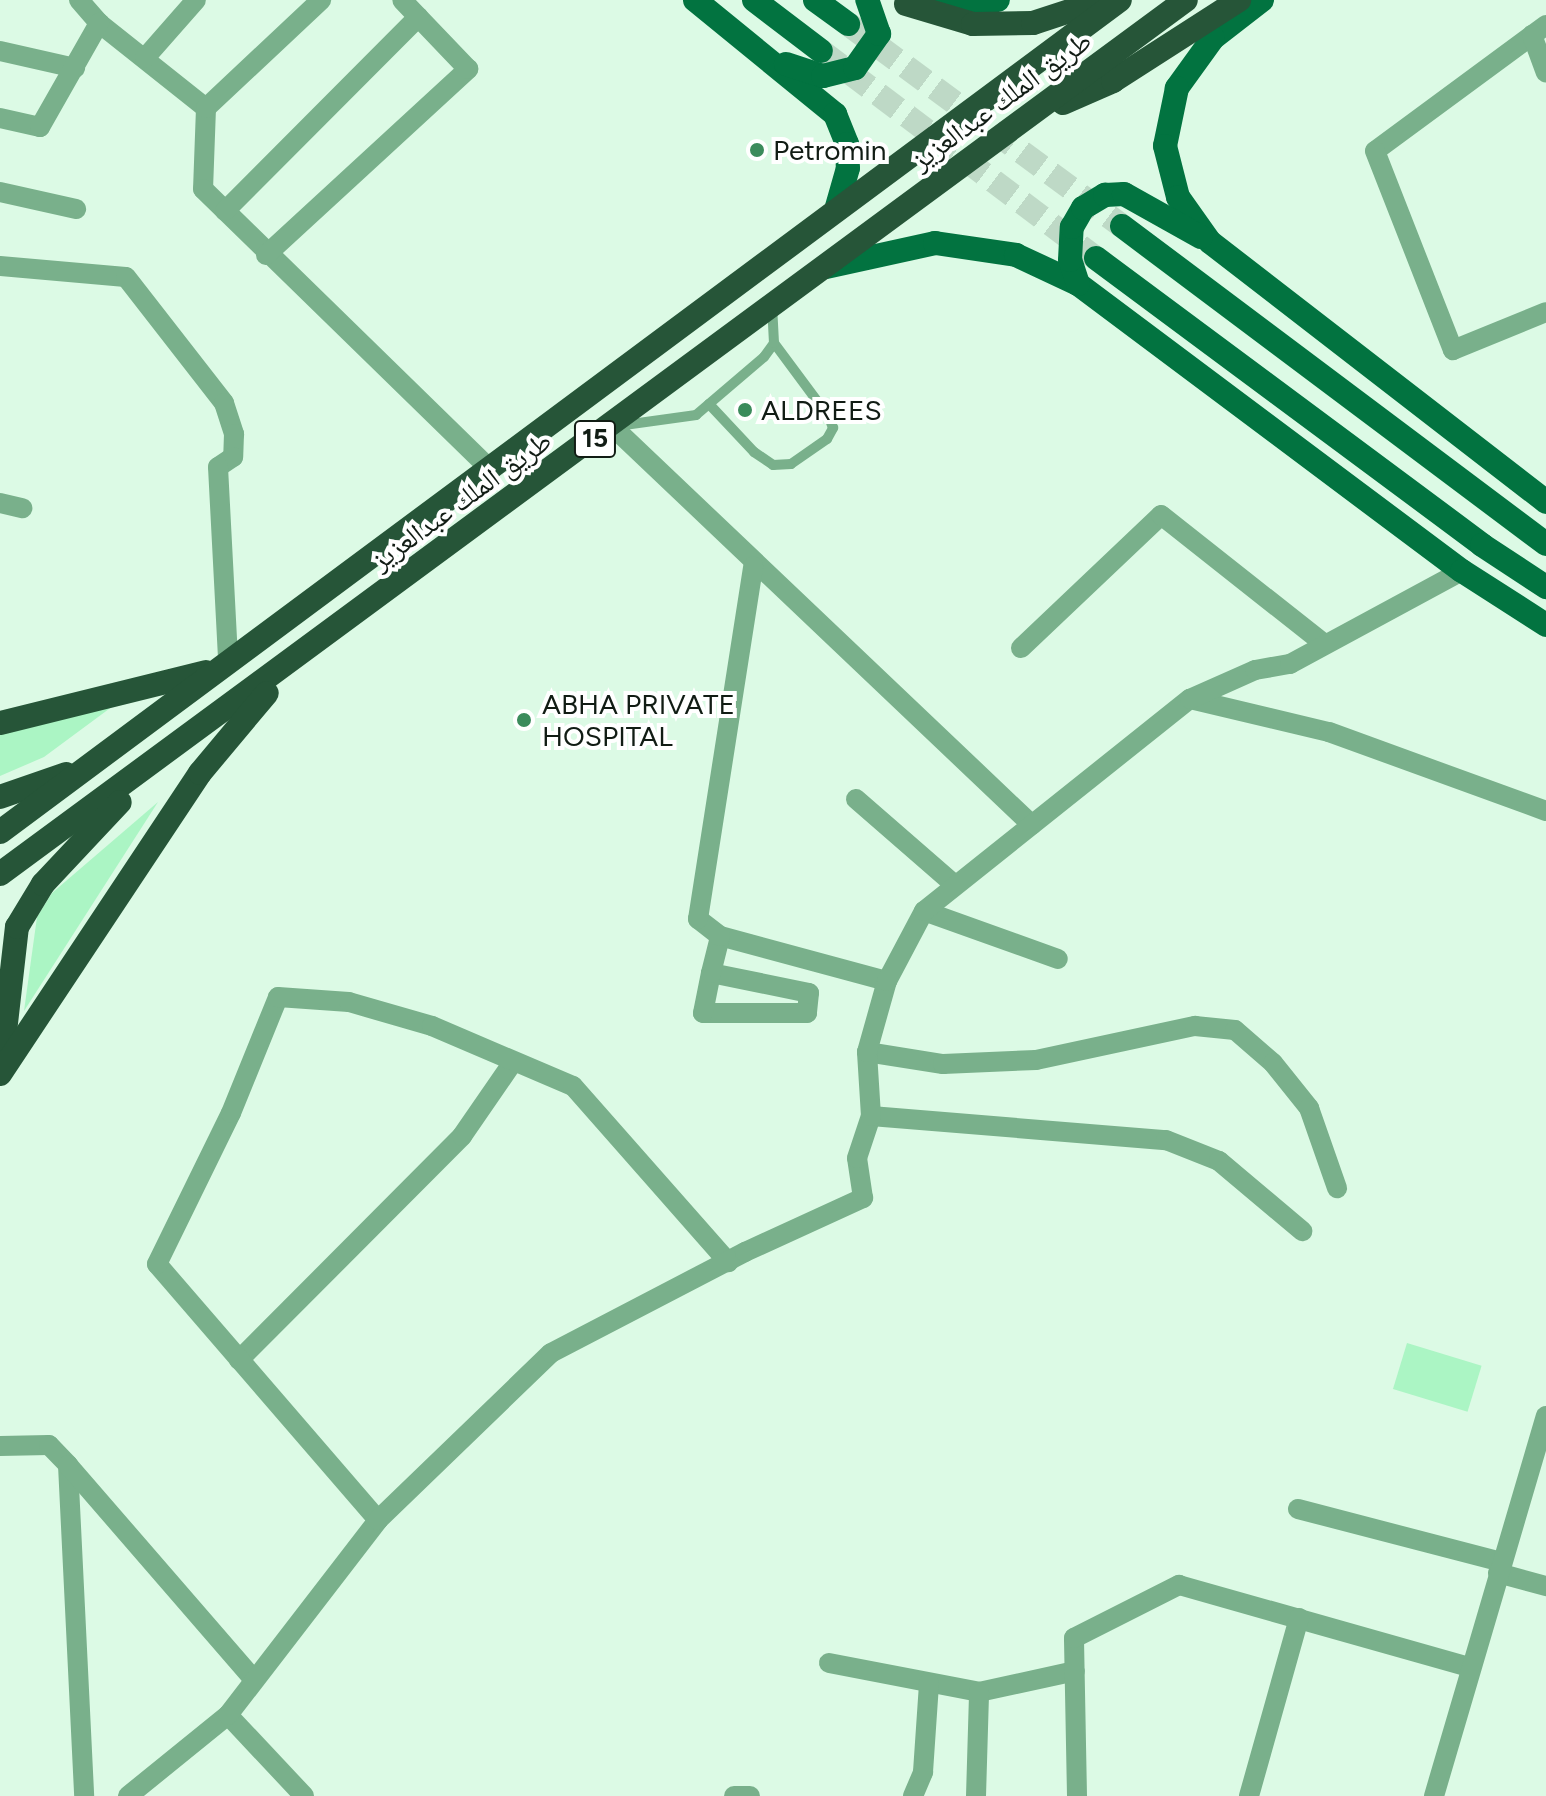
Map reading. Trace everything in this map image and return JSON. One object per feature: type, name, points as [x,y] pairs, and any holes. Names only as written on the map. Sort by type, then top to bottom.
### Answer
[{"type":"highway","points":[[902,2],[973,24],[1033,23],[1103,0]]},
{"type":"highway","name":"طريق الملك عبدالعزيز","points":[[0,832],[1120,0]]},
{"type":"highway","name":"طريق الملك عبدالعزيز","points":[[0,874],[295,661],[1186,0]]},
{"type":"highway","points":[[1024,119],[1113,81],[1239,0]]},
{"type":"highway","points":[[0,1073],[200,773],[295,661]]},
{"type":"highway","points":[[0,723],[224,664]]},
{"type":"highway","points":[[0,1073],[17,927],[43,884],[156,763]]},
{"type":"highway","points":[[0,797],[91,765]]},
{"type":"main road","points":[[695,0],[773,59],[835,114],[847,144],[848,168],[836,210]]},
{"type":"main road","points":[[754,0],[821,51]]},
{"type":"main road","points":[[815,0],[848,24]]},
{"type":"main road","points":[[773,59],[823,76],[855,68],[879,34],[867,0]]},
{"type":"main road","points":[[902,2],[998,0]]},
{"type":"main road","points":[[1210,242],[1178,197],[1165,146],[1177,88],[1213,38],[1262,0]]},
{"type":"main road","points":[[1078,284],[1070,260],[1072,227],[1083,208],[1105,195],[1124,194],[1210,242],[1546,502]]},
{"type":"main road","points":[[1122,226],[1546,544]]},
{"type":"main road","points":[[826,267],[935,243],[1016,255],[1078,284],[1462,571],[1546,625]]},
{"type":"main road","points":[[1096,258],[1469,536],[1546,587]]},
{"type":"street","points":[[79,0],[99,23],[206,108]]},
{"type":"street","points":[[145,58],[196,0]]},
{"type":"street","points":[[321,0],[206,108],[203,189],[266,255],[489,468]]},
{"type":"street","points":[[266,255],[468,69],[402,0]]},
{"type":"street","points":[[225,211],[418,17]]},
{"type":"street","points":[[0,118],[40,127],[99,23]]},
{"type":"street","points":[[1546,73],[1539,30],[1375,151],[1453,350],[1546,312]]},
{"type":"street","points":[[0,51],[75,68]]},
{"type":"street","points":[[0,192],[76,209]]},
{"type":"street","points":[[0,266],[126,277],[224,403],[234,434],[233,457],[218,467],[224,664]]},
{"type":"street","points":[[612,426],[753,566],[1032,825]]},
{"type":"street","points":[[0,503],[22,508]]},
{"type":"street","points":[[1021,648],[1161,515],[1323,643]]},
{"type":"street","points":[[753,566],[698,919],[720,936],[887,981]]},
{"type":"street","points":[[128,1796],[228,1715],[378,1520],[551,1353],[728,1262],[863,1198],[857,1158],[871,1116],[867,1052],[887,981],[924,911],[1190,699],[1255,670],[1290,664],[1323,643],[1462,571]]},
{"type":"street","points":[[1190,699],[1329,732],[1546,811]]},
{"type":"street","points":[[856,799],[955,885]]},
{"type":"street","points":[[924,911],[1058,959]]},
{"type":"street","points":[[711,973],[809,993],[807,1013],[703,1013],[711,973],[720,936]]},
{"type":"street","points":[[378,1520],[157,1264],[231,1113],[278,997],[349,1002],[432,1026],[573,1086],[728,1262]]},
{"type":"street","points":[[867,1052],[943,1064],[1036,1060],[1195,1026],[1235,1030],[1273,1063],[1309,1108],[1337,1188]]},
{"type":"street","points":[[239,1360],[462,1136],[513,1062]]},
{"type":"street","points":[[871,1116],[1166,1140],[1219,1161],[1302,1231]]},
{"type":"street","points":[[1434,1796],[1468,1667],[1546,1416]]},
{"type":"street","points":[[0,1446],[49,1445],[254,1680]]},
{"type":"street","points":[[68,1465],[84,1796]]},
{"type":"street","points":[[1298,1509],[1499,1567],[1546,1586]]},
{"type":"street","points":[[1077,1796],[1074,1638],[1179,1585],[1468,1667]]},
{"type":"street","points":[[1249,1796],[1299,1618]]},
{"type":"street","points":[[829,1663],[979,1692],[1075,1671]]},
{"type":"street","points":[[913,1796],[923,1772],[929,1683]]},
{"type":"street","points":[[976,1796],[979,1692]]},
{"type":"street","points":[[228,1715],[304,1796]]},
{"type":"street","points":[[734,1796],[735,1792],[750,1796]]},
{"type":"lane","points":[[709,404],[754,452],[773,465],[791,464],[827,439],[833,428],[829,417],[774,343],[772,309]]},
{"type":"lane","points":[[612,426],[696,415],[774,343]]},
{"type":"green space","points":[[113,706],[44,757],[0,776],[0,732]]},
{"type":"green space","points":[[158,802],[24,1011],[37,917],[52,893]]},
{"type":"green space","points":[[1407,1343],[1482,1366],[1468,1412],[1393,1389]]},
{"type":"tunnel","points":[[848,24],[1122,226]]},
{"type":"tunnel","points":[[821,51],[1096,258]]},
{"type":"place","name":"Petromin","points":[[757,150]]},
{"type":"place","name":"ALDREES","points":[[745,410]]},
{"type":"place","name":"ABHA PRIVATE HOSPITAL","points":[[524,720]]}]
